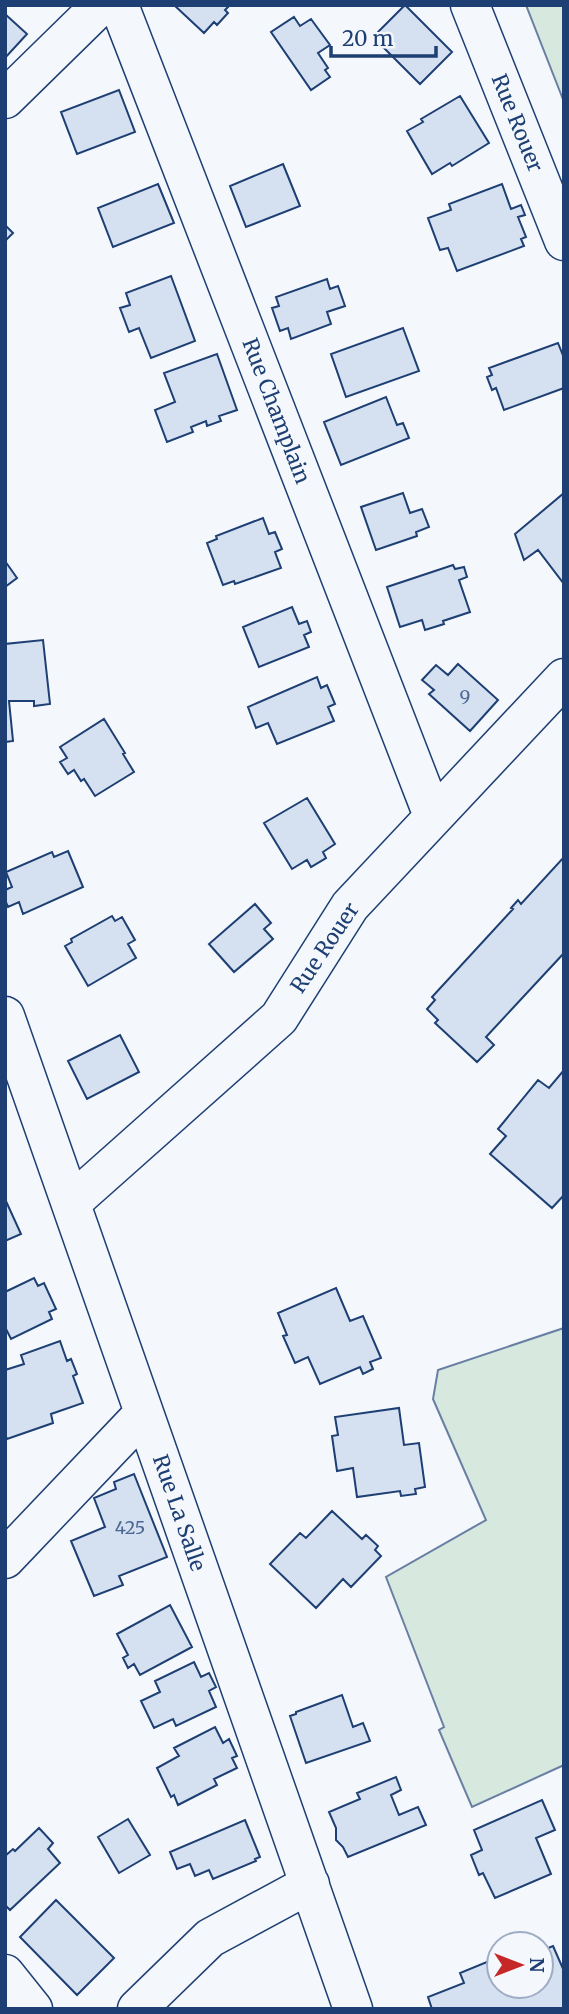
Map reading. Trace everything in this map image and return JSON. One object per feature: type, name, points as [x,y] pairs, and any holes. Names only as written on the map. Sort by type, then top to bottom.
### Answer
[{"type":"street","points":[[5,99],[101,5]]},
{"type":"street","name":"Rue Champlain","points":[[119,5],[433,816]]},
{"type":"street","name":"Rue Rouer","points":[[470,5],[564,241]]},
{"type":"street","name":"Rue Rouer","points":[[71,1203],[279,1018],[350,906],[564,678]]},
{"type":"street","name":"Rue La Salle","points":[[5,1016],[353,2009]]},
{"type":"street","points":[[5,1559],[144,1413]]},
{"type":"street","points":[[137,2009],[210,1938],[310,1884]]},
{"type":"street","points":[[5,1974],[33,2009]]},
{"type":"shaded area","points":[[526,5],[564,5],[564,102]]},
{"type":"shaded area","points":[[564,1328],[564,1765],[472,1807],[439,1730],[444,1727],[386,1577],[486,1520],[433,1399],[438,1370]]},
{"type":"building","points":[[174,5],[230,5],[225,10],[228,13],[217,25],[214,22],[204,33]]},
{"type":"building","points":[[405,5],[452,52],[420,84],[373,37]]},
{"type":"building","points":[[5,14],[27,34],[5,58]]},
{"type":"building","points":[[294,17],[300,26],[311,19],[330,45],[318,53],[328,68],[325,70],[330,77],[311,90],[271,32]]},
{"type":"building","points":[[119,90],[135,132],[77,154],[61,112]]},
{"type":"building","points":[[460,96],[489,143],[452,166],[450,163],[432,174],[407,131],[423,122],[421,119]]},
{"type":"building","points":[[283,164],[300,206],[246,227],[230,186]]},
{"type":"building","points":[[158,184],[174,223],[113,247],[98,208]]},
{"type":"building","points":[[502,184],[511,209],[521,205],[525,215],[518,217],[526,237],[521,239],[524,246],[457,271],[448,248],[440,250],[428,218],[451,210],[449,204]]},
{"type":"building","points":[[5,225],[13,233],[5,241]]},
{"type":"building","points":[[171,276],[195,341],[151,358],[139,328],[129,332],[120,308],[130,305],[126,293]]},
{"type":"building","points":[[327,279],[330,289],[338,286],[345,306],[327,312],[331,324],[291,339],[288,328],[280,331],[272,308],[279,306],[276,297]]},
{"type":"building","points":[[403,328],[419,371],[346,397],[331,354]]},
{"type":"building","points":[[558,343],[564,358],[564,388],[504,410],[496,388],[492,390],[487,377],[492,375],[489,368]]},
{"type":"building","points":[[217,354],[237,410],[219,416],[221,421],[207,426],[206,421],[191,427],[193,432],[167,442],[155,410],[175,402],[164,373]]},
{"type":"building","points":[[386,397],[397,425],[403,423],[409,438],[341,465],[324,422]]},
{"type":"building","points":[[403,493],[410,513],[422,509],[429,527],[416,532],[417,536],[376,550],[361,507]]},
{"type":"building","points":[[564,493],[564,584],[538,550],[524,560],[515,534]]},
{"type":"building","points":[[263,518],[269,534],[275,532],[282,549],[275,552],[281,568],[235,584],[234,581],[223,585],[207,543],[217,539],[216,536]]},
{"type":"building","points":[[5,561],[17,578],[5,587]]},
{"type":"building","points":[[453,565],[455,569],[464,567],[467,577],[459,580],[470,612],[425,630],[422,620],[400,627],[387,587]]},
{"type":"building","points":[[292,607],[299,624],[307,621],[311,632],[304,635],[309,647],[259,667],[243,627]]},
{"type":"building","points":[[43,640],[50,704],[34,706],[34,701],[9,701],[13,741],[5,742],[5,644]]},
{"type":"building","points":[[458,664],[498,700],[470,731],[429,694],[434,690],[422,680],[436,665],[448,675]]},
{"type":"building","points":[[317,677],[321,688],[327,685],[335,704],[328,707],[334,721],[277,744],[268,723],[256,728],[248,707]]},
{"type":"building","points":[[104,719],[134,772],[95,796],[84,779],[81,781],[74,770],[68,774],[60,762],[67,758],[60,747]]},
{"type":"building","points":[[307,798],[335,844],[323,852],[326,858],[311,867],[307,860],[292,869],[264,823]]},
{"type":"building","points":[[68,851],[83,887],[23,914],[19,902],[8,907],[5,890],[12,887],[6,872],[52,852],[54,857]]},
{"type":"building","points":[[564,857],[564,953],[486,1037],[494,1045],[477,1062],[435,1023],[438,1020],[427,1009],[435,1000],[432,997],[513,909],[511,908],[518,900],[521,904]]},
{"type":"building","points":[[255,904],[271,923],[264,929],[273,939],[234,972],[209,944]]},
{"type":"building","points":[[112,916],[115,921],[122,917],[135,940],[128,944],[136,958],[88,986],[65,946],[72,942],[71,939]]},
{"type":"building","points":[[120,1035],[139,1072],[87,1099],[68,1061]]},
{"type":"building","points":[[564,1070],[564,1195],[552,1208],[490,1154],[506,1136],[498,1129],[538,1080],[549,1088]]},
{"type":"building","points":[[5,1199],[21,1234],[5,1241]]},
{"type":"building","points":[[34,1278],[38,1286],[44,1283],[56,1309],[49,1312],[52,1319],[11,1339],[5,1327],[5,1292]]},
{"type":"building","points":[[336,1288],[350,1321],[363,1316],[381,1358],[370,1362],[373,1369],[363,1374],[360,1367],[320,1384],[308,1357],[295,1363],[283,1336],[287,1335],[278,1313]]},
{"type":"building","points":[[60,1341],[67,1361],[71,1359],[77,1374],[73,1376],[83,1403],[51,1414],[53,1423],[7,1439],[5,1370],[24,1364],[21,1355]]},
{"type":"building","points":[[399,1408],[404,1445],[419,1443],[425,1487],[415,1489],[416,1494],[401,1496],[400,1491],[357,1497],[353,1468],[337,1471],[332,1436],[338,1435],[335,1417]]},
{"type":"building","points":[[134,1474],[167,1557],[119,1576],[123,1585],[94,1596],[71,1541],[105,1527],[94,1498],[116,1489],[114,1482]]},
{"type":"building","points":[[332,1511],[362,1539],[366,1535],[378,1546],[375,1550],[381,1556],[351,1587],[343,1579],[316,1608],[270,1564],[300,1533],[306,1538]]},
{"type":"building","points":[[170,1605],[192,1647],[140,1675],[134,1664],[128,1668],[123,1658],[128,1655],[117,1634]]},
{"type":"building","points":[[194,1662],[201,1677],[209,1673],[216,1687],[209,1691],[216,1707],[176,1726],[173,1719],[154,1728],[141,1701],[160,1692],[155,1681]]},
{"type":"building","points":[[342,1695],[353,1727],[363,1723],[370,1741],[306,1763],[290,1716]]},
{"type":"building","points":[[215,1727],[223,1743],[229,1739],[237,1756],[232,1758],[237,1768],[214,1779],[217,1785],[178,1805],[174,1795],[171,1797],[157,1768],[179,1756],[174,1748]]},
{"type":"building","points":[[396,1777],[401,1790],[391,1795],[399,1815],[418,1807],[426,1825],[348,1857],[336,1840],[336,1828],[329,1812],[360,1799],[357,1793]]},
{"type":"building","points":[[542,1800],[555,1830],[536,1838],[551,1874],[495,1898],[483,1873],[479,1875],[471,1855],[482,1850],[474,1830]]},
{"type":"building","points":[[128,1819],[150,1855],[119,1873],[98,1837]]},
{"type":"building","points":[[245,1820],[260,1857],[255,1859],[256,1861],[213,1879],[209,1870],[195,1876],[190,1864],[177,1869],[170,1852]]},
{"type":"building","points":[[39,1828],[53,1843],[48,1849],[60,1863],[10,1910],[5,1905],[5,1856],[13,1849],[15,1851]]},
{"type":"building","points":[[56,1900],[114,1958],[77,1995],[20,1937]]},
{"type":"building","points":[[555,1951],[564,1971],[564,2009],[432,2009],[428,1997],[464,1983],[460,1973],[485,1963],[485,2000],[555,2000]]}]
